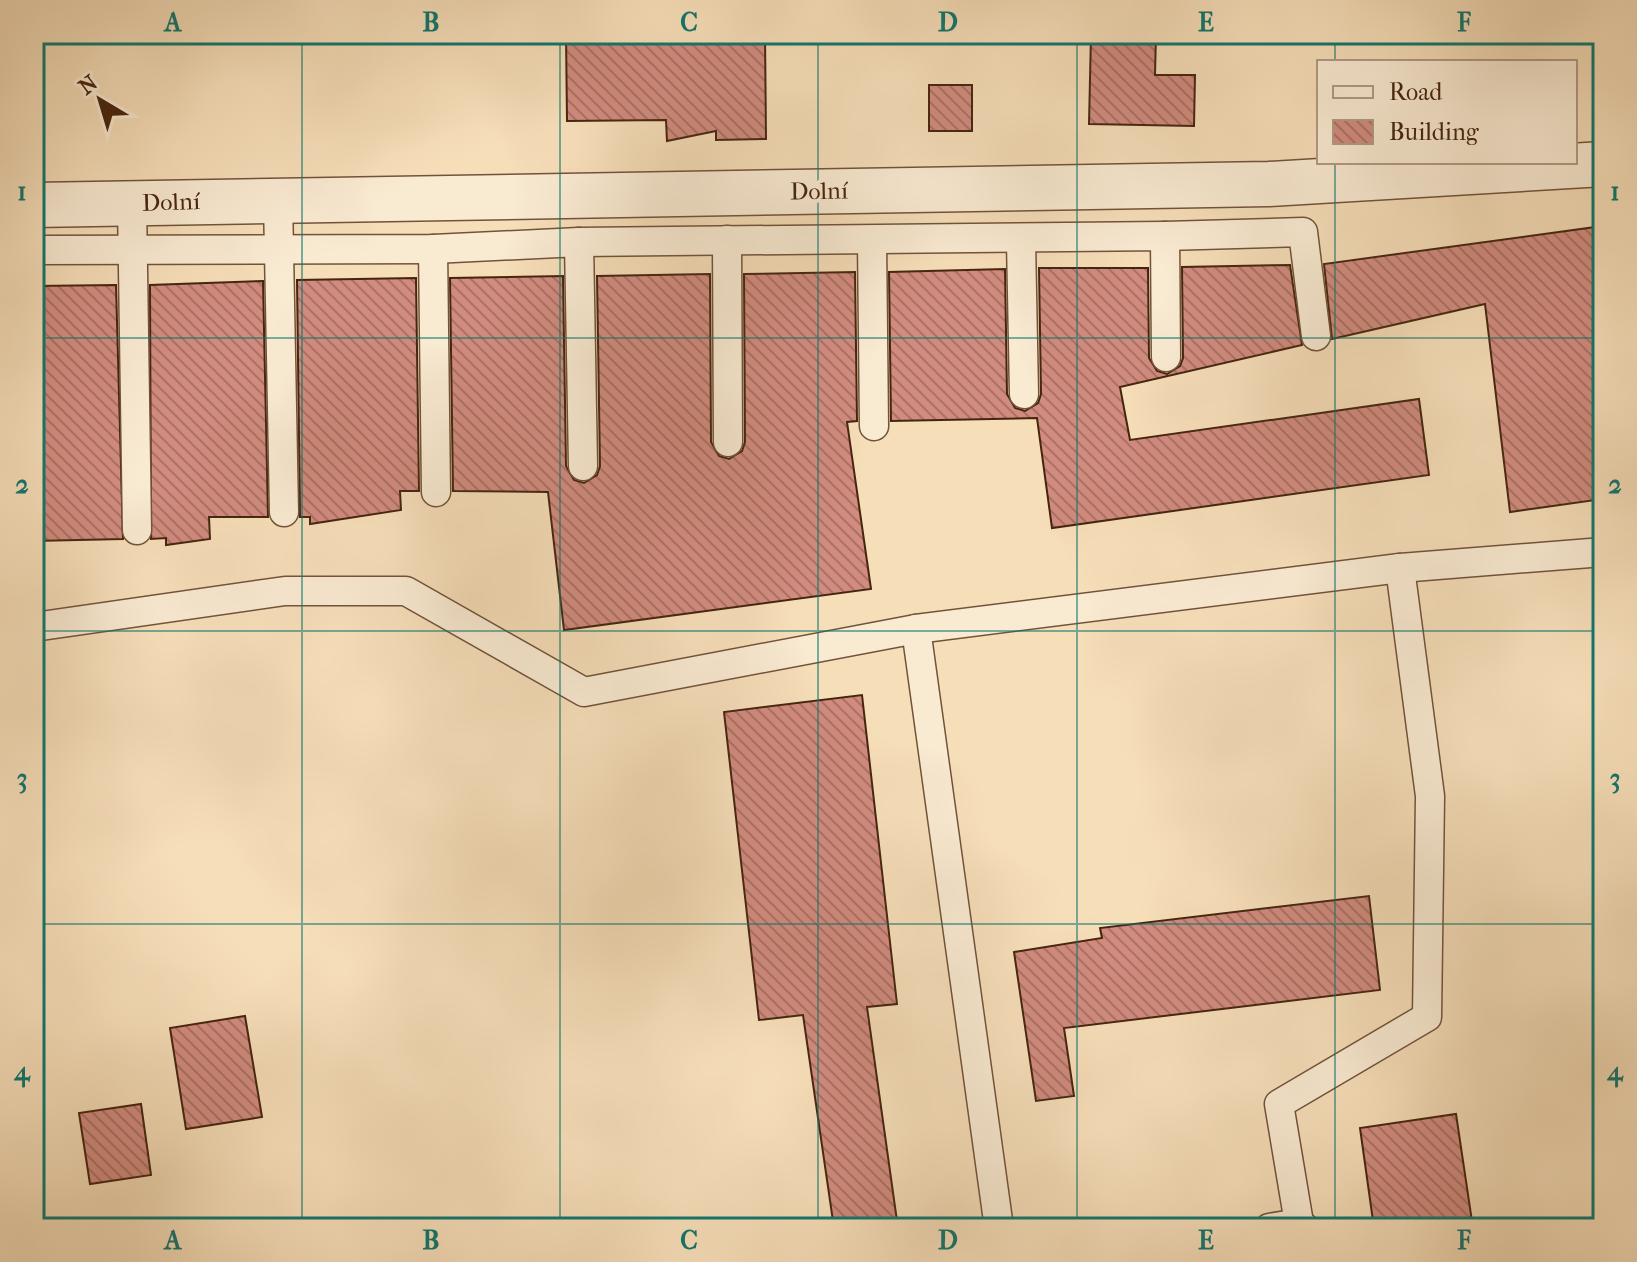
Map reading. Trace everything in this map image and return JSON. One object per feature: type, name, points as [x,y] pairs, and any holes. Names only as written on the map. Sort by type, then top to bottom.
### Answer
[{"type":"street","name":"Dolní","points":[[34,205],[1269,184],[1603,164]]},
{"type":"lane","points":[[278,199],[282,248],[284,512]]},
{"type":"lane","points":[[132,203],[137,530]]},
{"type":"lane","points":[[34,250],[433,249],[579,242],[727,240],[1021,241],[1303,232],[1316,336]]},
{"type":"lane","points":[[1165,236],[1166,357]]},
{"type":"lane","points":[[727,240],[728,442]]},
{"type":"lane","points":[[872,241],[874,426]]},
{"type":"lane","points":[[1021,241],[1024,394]]},
{"type":"lane","points":[[579,242],[583,466]]},
{"type":"lane","points":[[433,249],[436,492]]},
{"type":"lane","points":[[34,627],[285,591],[406,591],[584,692],[916,629],[1400,568],[1603,552]]},
{"type":"lane","points":[[1269,1228],[1302,1225],[1279,1104],[1427,1017],[1430,796],[1400,568]]},
{"type":"lane","points":[[916,629],[999,1228]]},
{"type":"building","points":[[566,34],[765,34],[766,139],[716,140],[716,131],[667,141],[666,120],[567,121]]},
{"type":"building","points":[[1091,34],[1156,34],[1155,75],[1195,75],[1194,126],[1089,124]]},
{"type":"building","points":[[929,85],[972,85],[972,131],[929,131]]},
{"type":"building","points":[[1603,226],[1603,499],[1510,512],[1485,304],[1332,339],[1324,264]]},
{"type":"building","points":[[1290,265],[1302,345],[1120,387],[1130,440],[1419,399],[1429,475],[1052,528],[1037,418],[891,421],[889,272],[1005,269],[1007,394],[1015,408],[1025,411],[1038,403],[1041,394],[1039,268],[1148,268],[1149,358],[1157,371],[1167,374],[1180,366],[1183,358],[1182,267]]},
{"type":"building","points":[[855,272],[857,421],[847,422],[871,589],[564,630],[548,492],[453,491],[450,278],[563,276],[566,466],[574,480],[584,483],[597,475],[600,466],[597,276],[710,274],[711,442],[719,456],[729,459],[742,451],[745,442],[744,274]]},
{"type":"building","points":[[416,278],[419,491],[400,491],[401,510],[310,524],[310,517],[300,517],[297,280]]},
{"type":"building","points":[[263,281],[268,517],[209,517],[210,539],[166,545],[166,538],[151,539],[150,285]]},
{"type":"building","points":[[116,285],[123,539],[34,541],[34,286]]},
{"type":"building","points":[[862,695],[897,1004],[867,1007],[898,1228],[834,1228],[803,1015],[759,1020],[724,712]]},
{"type":"building","points":[[1369,896],[1380,990],[1064,1028],[1074,1096],[1036,1101],[1014,952],[1102,938],[1100,928]]},
{"type":"building","points":[[245,1016],[262,1117],[186,1129],[170,1028]]},
{"type":"building","points":[[141,1104],[151,1175],[90,1184],[79,1113]]},
{"type":"building","points":[[1456,1114],[1473,1228],[1374,1228],[1360,1128]]}]
